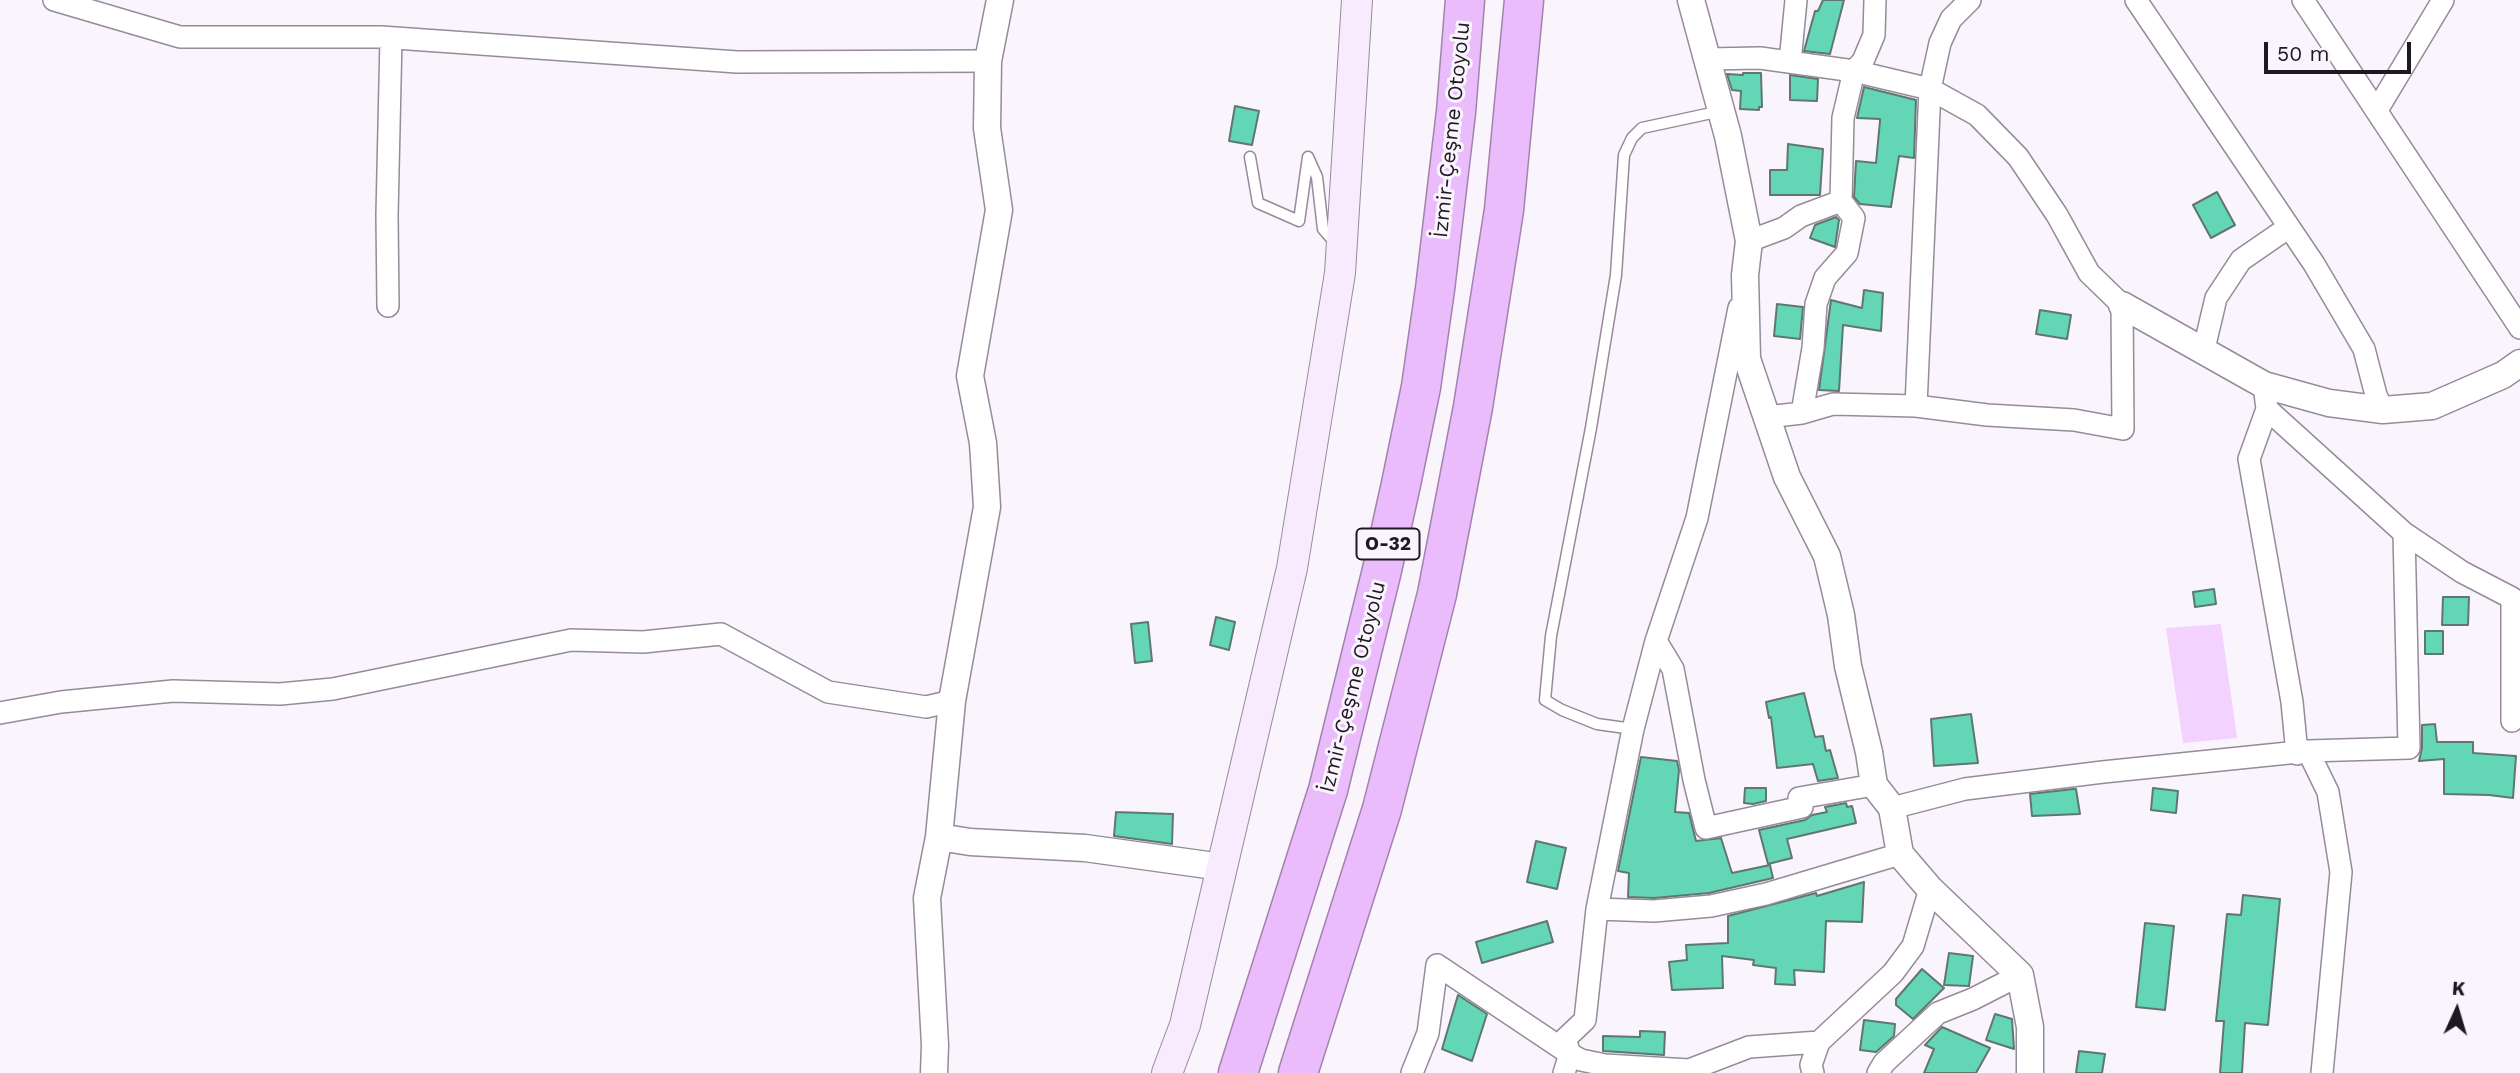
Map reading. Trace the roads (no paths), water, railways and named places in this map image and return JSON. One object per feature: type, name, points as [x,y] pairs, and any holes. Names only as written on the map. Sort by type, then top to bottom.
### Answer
[{"type":"highway","name":"İzmir-Çeşme Otoyolu","points":[[1238,1073],[1328,790],[1376,594],[1421,387],[1456,112],[1465,0]]},
{"type":"highway","name":"O-32","points":[[1298,1073],[1381,809],[1437,594],[1474,407],[1504,210],[1524,0]]},
{"type":"main road","points":[[1167,1073],[1185,1025],[1292,568],[1342,252],[1357,0]]},
{"type":"street","points":[[54,0],[180,37],[391,38],[737,62],[988,61]]},
{"type":"street","points":[[934,1073],[935,1045],[927,898],[939,837],[952,701],[986,507],[983,443],[970,376],[999,210],[988,128],[988,61],[1000,0]]},
{"type":"street","points":[[1567,1064],[1565,1039],[1585,1020],[1597,909],[1633,730],[1656,641],[1697,518],[1745,275],[1749,241],[1737,176],[1691,0]]},
{"type":"street","points":[[1790,62],[1796,0]]},
{"type":"street","points":[[1802,413],[1813,348],[1816,304],[1825,278],[1847,253],[1854,218],[1841,201],[1843,118],[1854,71],[1863,61],[1874,35],[1875,0]]},
{"type":"street","points":[[1916,406],[1930,89],[1940,43],[1951,19],[1970,0]]},
{"type":"street","points":[[2136,0],[2314,264],[2364,349],[2376,395],[2383,410]]},
{"type":"street","points":[[2303,0],[2520,328]]},
{"type":"street","points":[[2377,110],[2443,0]]},
{"type":"street","points":[[388,306],[391,38]]},
{"type":"street","points":[[1707,58],[1760,58],[1854,71],[1930,89],[1977,115],[2018,157],[2057,215],[2089,273],[2123,305],[2203,353],[2265,397],[2404,533],[2462,572],[2516,603],[2512,721]]},
{"type":"street","points":[[1749,241],[1784,228],[1801,216],[1841,201]]},
{"type":"street","points":[[2203,353],[2216,298],[2241,260],[2289,227]]},
{"type":"street","points":[[1745,275],[1746,359],[1787,477],[1827,556],[1874,785],[1892,808],[1900,854],[1930,889],[2020,975],[2030,1027],[2030,1073]]},
{"type":"street","points":[[1767,416],[1802,413],[1833,404],[1916,406],[1987,415],[2074,420],[2123,429],[2123,305]]},
{"type":"street","points":[[2265,397],[2383,410],[2431,406],[2494,380],[2520,363]]},
{"type":"street","points":[[2265,397],[2249,459],[2302,752],[2328,792],[2341,872],[2322,1073]]},
{"type":"street","points":[[1892,808],[1965,789],[2103,772],[2302,752],[2409,748],[2404,533]]},
{"type":"street","points":[[0,713],[61,702],[173,691],[280,694],[333,689],[571,640],[643,642],[721,634],[828,692],[926,707],[952,701]]},
{"type":"street","points":[[1656,641],[1673,669],[1706,828],[1802,807],[1799,798],[1874,785]]},
{"type":"street","points":[[926,707],[947,739]]},
{"type":"street","points":[[939,837],[970,842],[1085,848],[1222,867]]},
{"type":"street","points":[[1597,909],[1654,911],[1711,906],[1766,894],[1900,854]]},
{"type":"street","points":[[1813,1073],[1811,1065],[1819,1042],[1893,973],[1913,946],[1930,889]]},
{"type":"street","points":[[1412,1073],[1428,1033],[1437,965],[1567,1064]]},
{"type":"street","points":[[1878,1073],[1884,1063],[1938,1013],[2020,975]]},
{"type":"street","points":[[1567,1064],[1581,1060],[1605,1065],[1664,1066],[1689,1071],[1749,1046],[1819,1042]]},
{"type":"lane","points":[[1633,730],[1597,724],[1545,700],[1551,636],[1591,428],[1616,275],[1624,155],[1632,138],[1642,128],[1721,111]]},
{"type":"lane","points":[[1250,157],[1258,203],[1298,221],[1308,157],[1317,177],[1323,229],[1342,252]]}]
